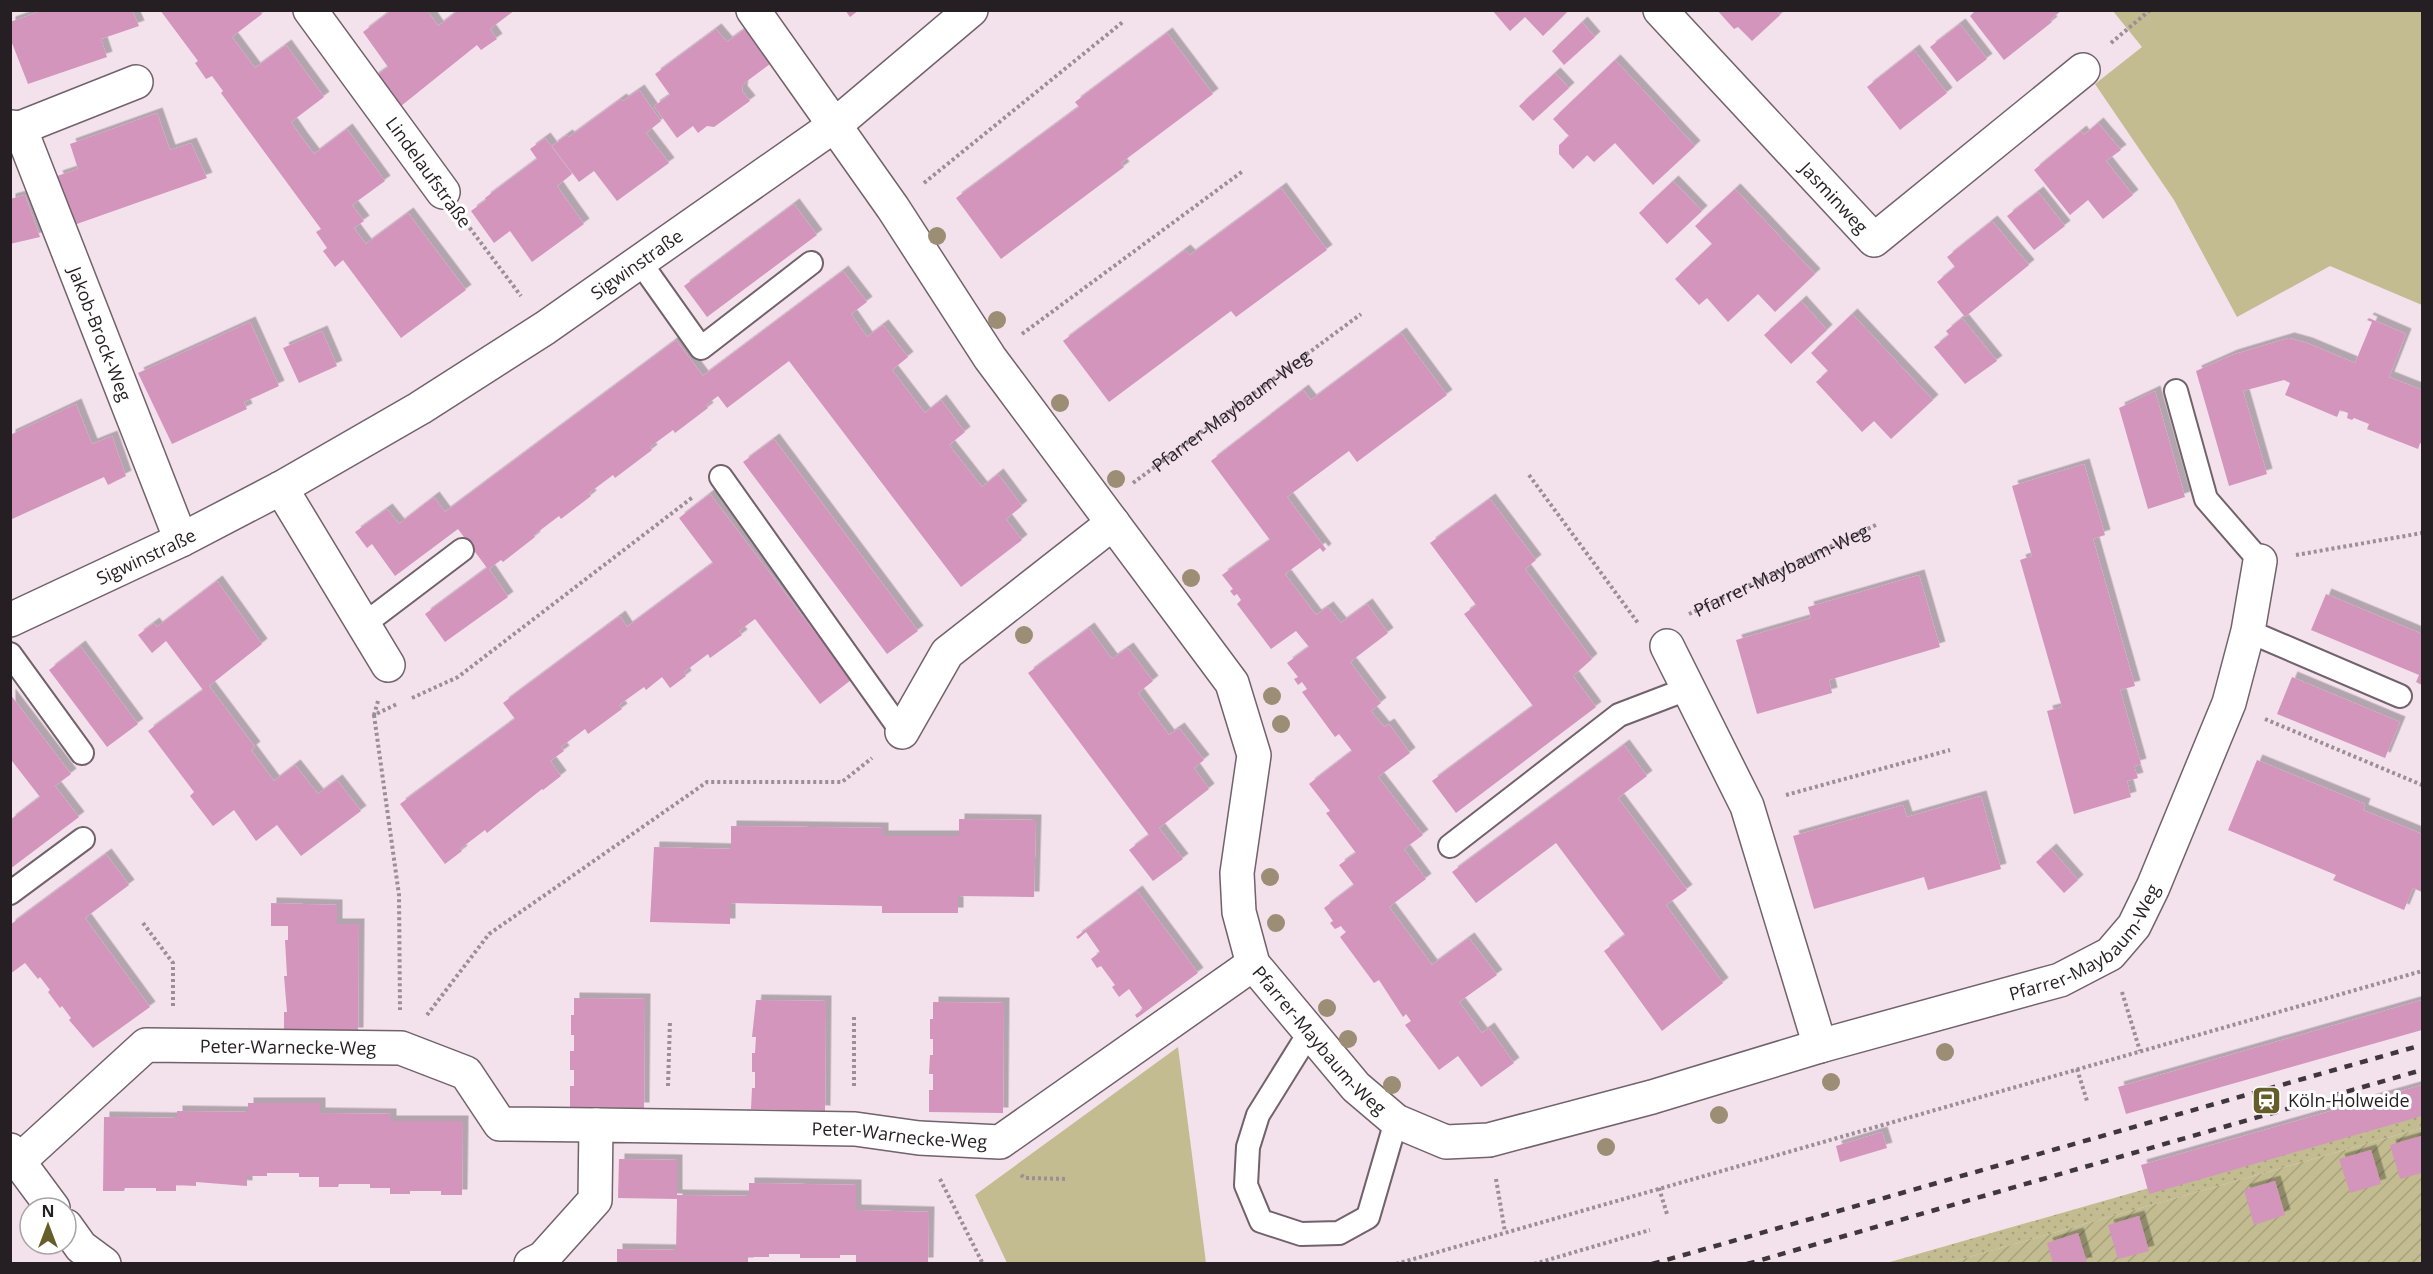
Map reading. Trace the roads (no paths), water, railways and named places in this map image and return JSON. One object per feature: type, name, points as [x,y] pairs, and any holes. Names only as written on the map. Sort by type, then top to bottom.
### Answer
[{"type":"street","points":[[753,10],[836,125]]},
{"type":"street","name":"Sigwinstraße","points":[[10,620],[181,540],[280,488],[420,408],[545,328],[836,125],[971,10]]},
{"type":"street","name":"Jasminweg","points":[[1660,10],[1874,240],[2083,70]]},
{"type":"street","name":"Lindelaufstraße","points":[[315,12],[443,192]]},
{"type":"street","name":"Jakob-Brock-Weg","points":[[136,82],[15,128],[181,540]]},
{"type":"street","name":"Pfarrer-Maybaum-Weg","points":[[836,125],[990,358],[1232,683],[1254,755],[1237,873],[1239,912],[1253,964],[1356,1087],[1396,1121],[1446,1142],[1489,1140],[1652,1097],[1820,1046],[2060,980],[2110,954],[2134,926],[2153,887],[2229,704],[2248,631],[2260,561]]},
{"type":"street","points":[[280,488],[388,665]]},
{"type":"street","points":[[902,732],[947,653],[1107,515]]},
{"type":"street","points":[[1667,646],[1747,806],[1820,1046]]},
{"type":"street","name":"Peter-Warnecke-Weg","points":[[44,1196],[15,1156],[146,1045],[401,1048],[466,1073],[500,1124],[855,1129],[919,1138],[1000,1142],[1253,964]]},
{"type":"street","points":[[531,1263],[543,1258],[595,1200],[596,1125]]},
{"type":"street","points":[[78,1243],[104,1263]]},
{"type":"lane","points":[[640,262],[701,348],[811,263]]},
{"type":"lane","points":[[2176,391],[2206,498],[2260,561]]},
{"type":"lane","points":[[721,477],[902,732]]},
{"type":"lane","points":[[363,625],[462,550]]},
{"type":"lane","points":[[2248,631],[2400,696]]},
{"type":"lane","points":[[10,654],[82,753]]},
{"type":"lane","points":[[1450,846],[1619,715],[1687,689]]},
{"type":"lane","points":[[10,893],[83,839]]},
{"type":"lane","points":[[1309,1033],[1258,1115],[1248,1147],[1246,1185],[1261,1221],[1301,1234],[1339,1233],[1368,1217],[1396,1121]]},
{"type":"railway","points":[[1652,1264],[2422,1045]]},
{"type":"railway","points":[[1747,1264],[2422,1070]]},
{"type":"place","name":"Köln-Holweide","points":[[2267,1100]]}]
